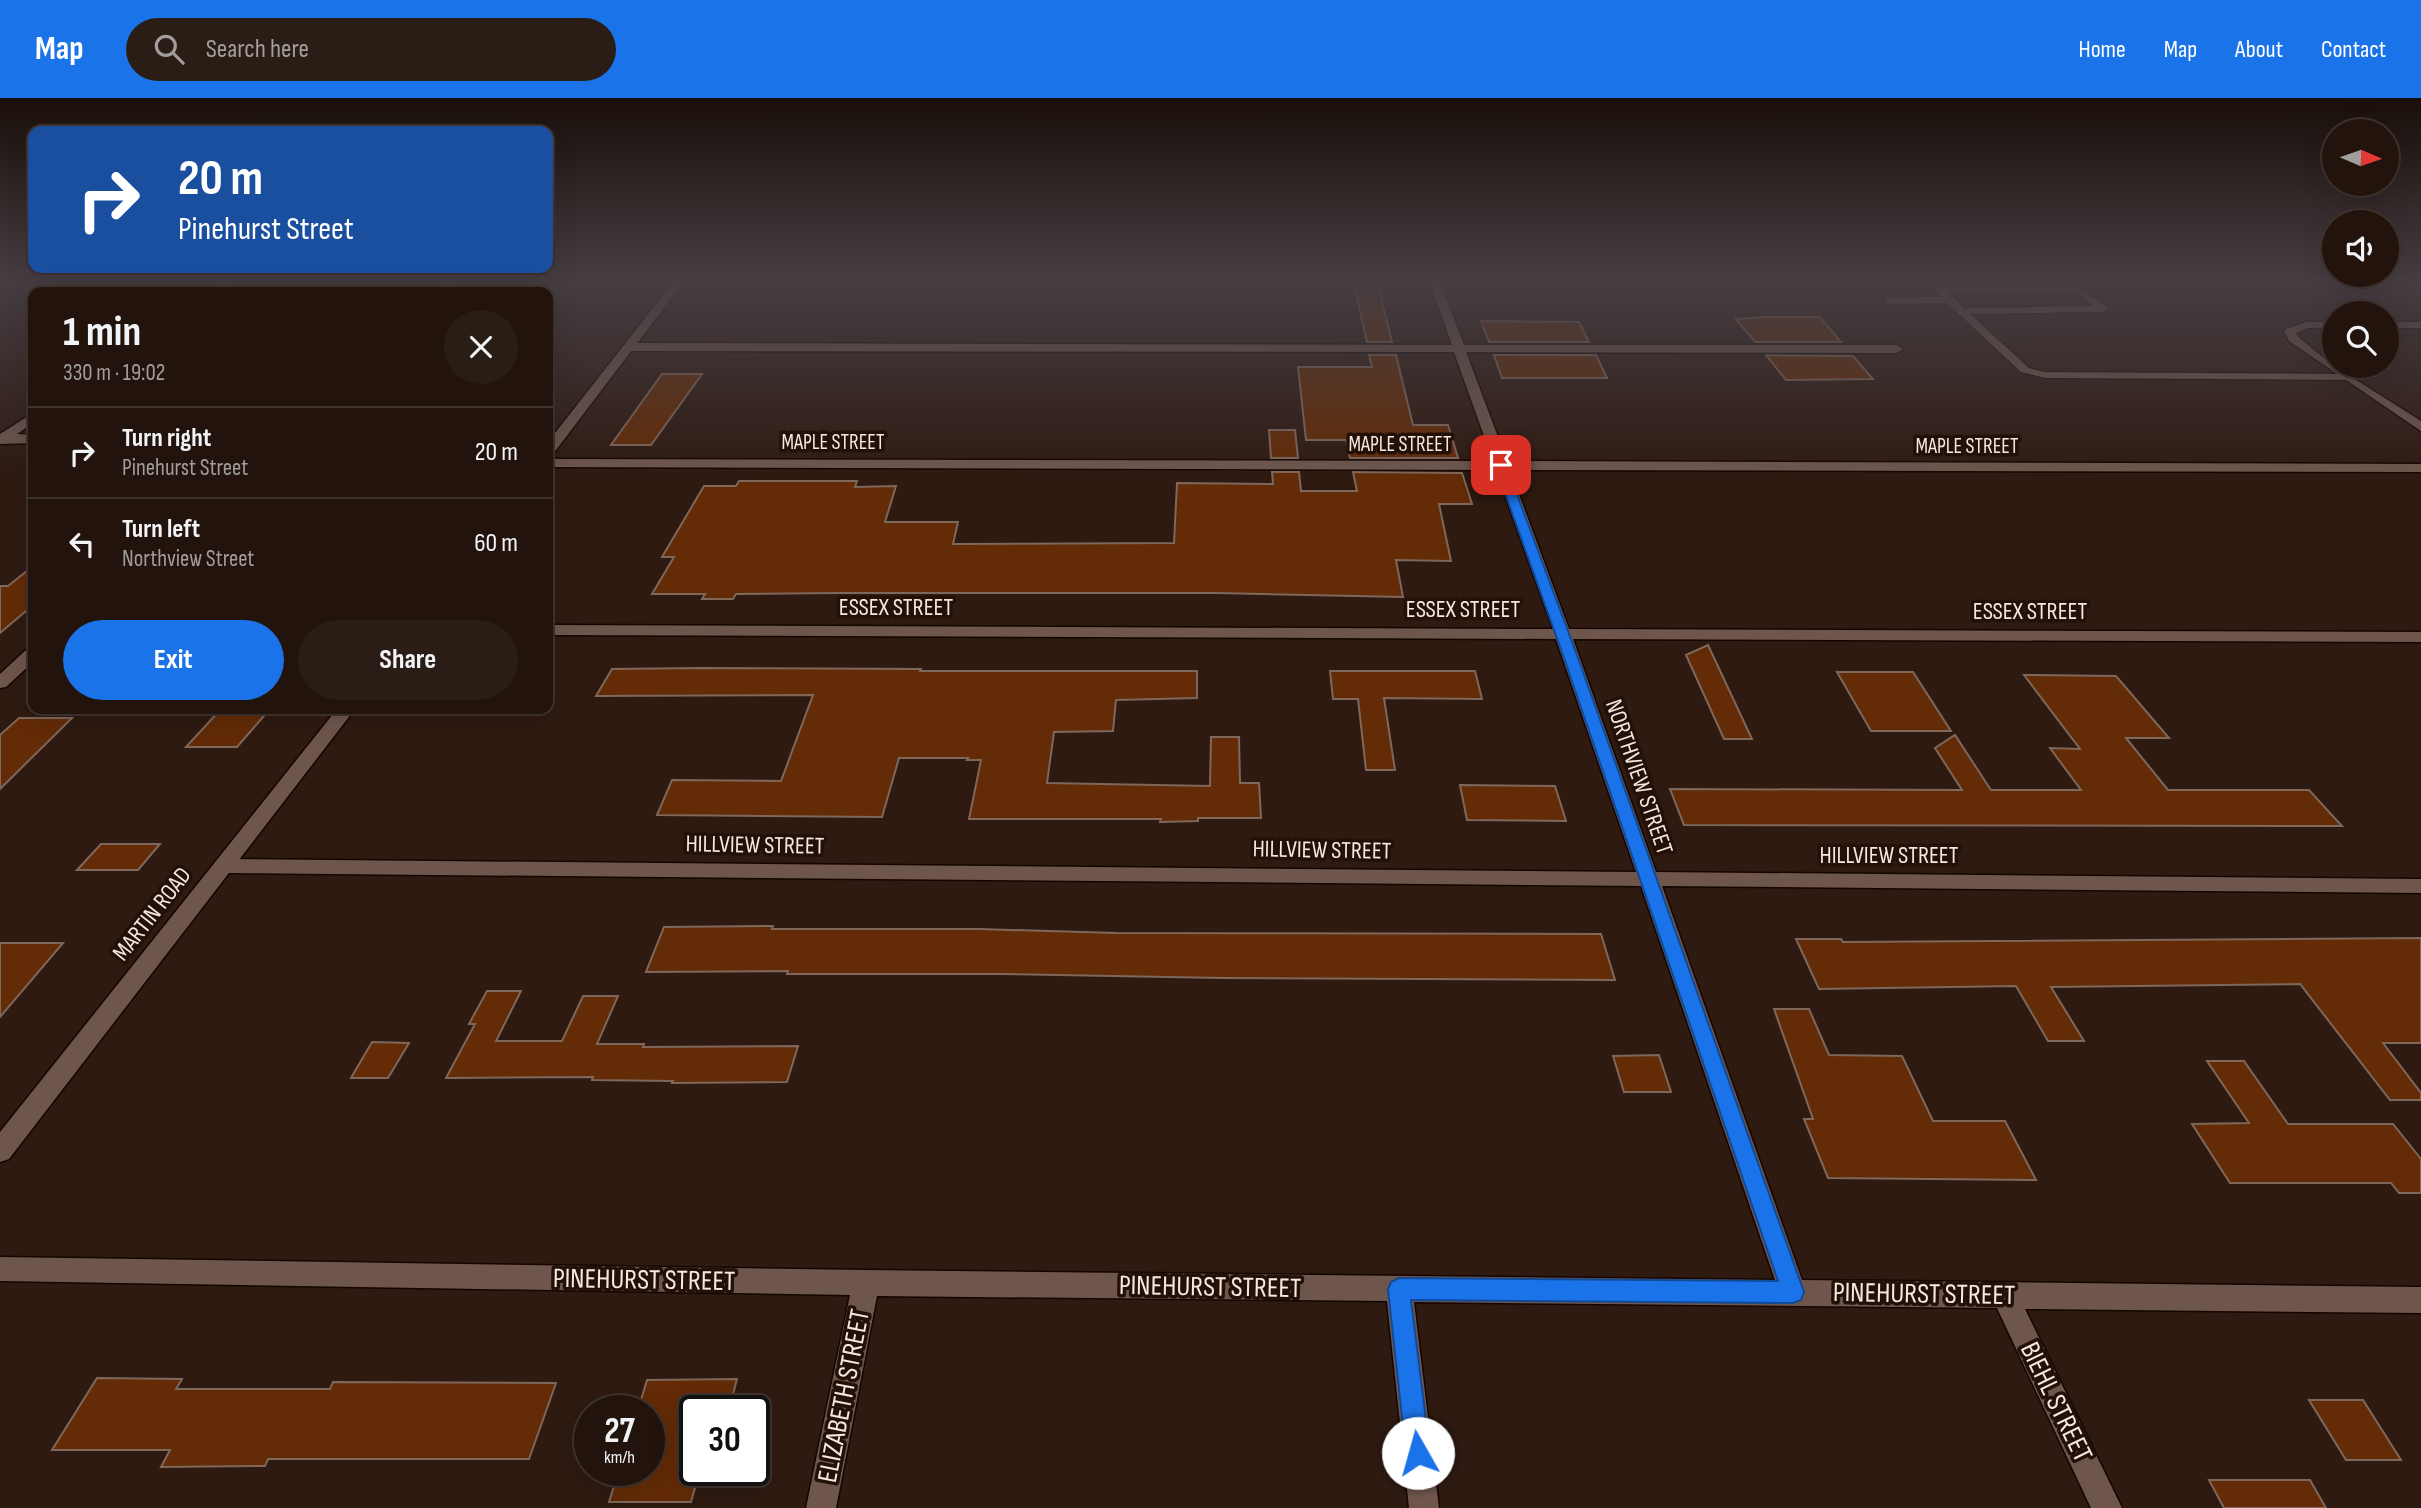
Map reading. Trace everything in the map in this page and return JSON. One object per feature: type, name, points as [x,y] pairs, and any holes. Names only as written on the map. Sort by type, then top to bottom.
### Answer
[{"type":"street","points":[[2300,346],[2322,361]]},
{"type":"street","points":[[553,441],[628,347],[1897,349]]},
{"type":"street","name":"NORTHVIEW STREET","points":[[1458,348],[1563,634],[1793,1292]]},
{"type":"street","points":[[2347,378],[2421,427]]},
{"type":"street","points":[[1,439],[28,420]]},
{"type":"street","points":[[1,439],[28,439]]},
{"type":"street","name":"MAPLE STREET","points":[[553,463],[2421,468]]},
{"type":"street","name":"ESSEX STREET","points":[[553,630],[2421,637]]},
{"type":"street","points":[[0,683],[28,658]]},
{"type":"street","name":"MARTIN ROAD","points":[[0,1151],[342,714]]},
{"type":"street","name":"HILLVIEW STREET","points":[[223,866],[2421,886]]},
{"type":"street","name":"PINEHURST STREET","points":[[0,1269],[866,1283],[2421,1300]]},
{"type":"street","name":"ELIZABETH STREET","points":[[821,1508],[866,1283]]},
{"type":"street","points":[[1399,1289],[1424,1508]]},
{"type":"street","name":"BIEHL STREET","points":[[2005,1296],[2107,1508]]},
{"type":"lane","points":[[1999,346],[2025,370],[2046,375],[2322,377]]},
{"type":"building","points":[[1369,355],[1396,355],[1413,425],[1448,425],[1458,458],[1350,458],[1346,440],[1306,440],[1298,367],[1372,367]]},
{"type":"building","points":[[1494,355],[1596,355],[1607,378],[1502,378]]},
{"type":"building","points":[[1766,355],[1853,356],[1873,379],[1786,380]]},
{"type":"building","points":[[662,374],[702,374],[651,445],[611,445]]},
{"type":"building","points":[[1269,430],[1295,430],[1298,458],[1271,458]]},
{"type":"building","points":[[1272,472],[1299,472],[1301,491],[1357,491],[1353,472],[1462,473],[1472,504],[1439,504],[1451,561],[1396,560],[1403,597],[1217,593],[840,593],[736,594],[733,599],[702,599],[705,594],[652,594],[674,557],[662,557],[704,486],[736,486],[739,481],[857,481],[855,487],[896,486],[885,522],[958,522],[953,544],[1174,543],[1177,483],[1273,484]]},
{"type":"building","points":[[28,570],[28,609],[0,633],[0,586],[8,586]]},
{"type":"building","points":[[1708,645],[1752,739],[1724,739],[1686,655]]},
{"type":"building","points":[[612,669],[1197,671],[1197,698],[1116,700],[1113,731],[1054,732],[1047,783],[1210,786],[1211,737],[1239,737],[1240,783],[1259,783],[1261,818],[1198,818],[1198,821],[1160,822],[1161,819],[969,819],[981,760],[967,760],[968,758],[899,758],[882,817],[657,815],[672,780],[781,781],[813,695],[596,696]]},
{"type":"building","points":[[1330,671],[1475,671],[1482,699],[1384,698],[1395,770],[1366,770],[1358,699],[1333,699]]},
{"type":"building","points":[[1837,672],[1913,672],[1951,731],[1871,731]]},
{"type":"building","points":[[2024,675],[2116,676],[2169,738],[2126,738],[2168,790],[2309,790],[2342,826],[1684,825],[1670,789],[1962,790],[1935,748],[1955,735],[1991,790],[2081,790],[2050,748],[2080,749]]},
{"type":"building","points":[[216,714],[266,714],[237,747],[186,747]]},
{"type":"building","points":[[19,718],[72,718],[0,789],[0,735]]},
{"type":"building","points":[[1460,785],[1555,786],[1566,821],[1467,820]]},
{"type":"building","points":[[101,844],[160,844],[138,870],[77,870]]},
{"type":"building","points":[[773,926],[772,929],[979,929],[1116,933],[1601,934],[1615,980],[787,974],[788,971],[646,972],[664,927]]},
{"type":"building","points":[[2421,938],[2421,1043],[2383,1043],[2421,1093],[2421,1100],[2390,1100],[2300,984],[2051,987],[2084,1041],[2048,1041],[2016,986],[1819,989],[1796,939],[1841,939],[1843,942]]},
{"type":"building","points":[[0,943],[63,943],[0,1017]]},
{"type":"building","points":[[487,991],[521,991],[496,1041],[562,1041],[583,996],[618,996],[597,1044],[644,1044],[643,1047],[798,1046],[787,1082],[672,1083],[673,1081],[592,1080],[593,1077],[446,1078],[475,1024],[469,1024]]},
{"type":"building","points":[[1774,1009],[1809,1009],[1829,1055],[1902,1056],[1933,1121],[2005,1121],[2036,1180],[1828,1178],[1804,1119],[1813,1119]]},
{"type":"building","points":[[372,1042],[409,1043],[388,1078],[351,1078]]},
{"type":"building","points":[[1659,1055],[1671,1092],[1624,1092],[1613,1056]]},
{"type":"building","points":[[2207,1061],[2244,1061],[2288,1124],[2393,1124],[2421,1159],[2421,1193],[2399,1193],[2391,1183],[2230,1183],[2192,1124],[2249,1123]]},
{"type":"building","points":[[97,1378],[182,1379],[176,1389],[330,1389],[333,1382],[556,1383],[529,1459],[268,1459],[265,1466],[161,1467],[170,1450],[52,1450]]},
{"type":"building","points":[[737,1379],[733,1395],[679,1395],[679,1486],[696,1486],[691,1502],[609,1502],[614,1486],[665,1486],[665,1395],[642,1395],[647,1380]]},
{"type":"building","points":[[2309,1400],[2363,1400],[2401,1460],[2346,1460]]},
{"type":"building","points":[[2209,1480],[2310,1480],[2326,1508],[2224,1508]]},
{"type":"route","points":[[1418,1453],[1399,1289],[1793,1292],[1501,465]]}]
